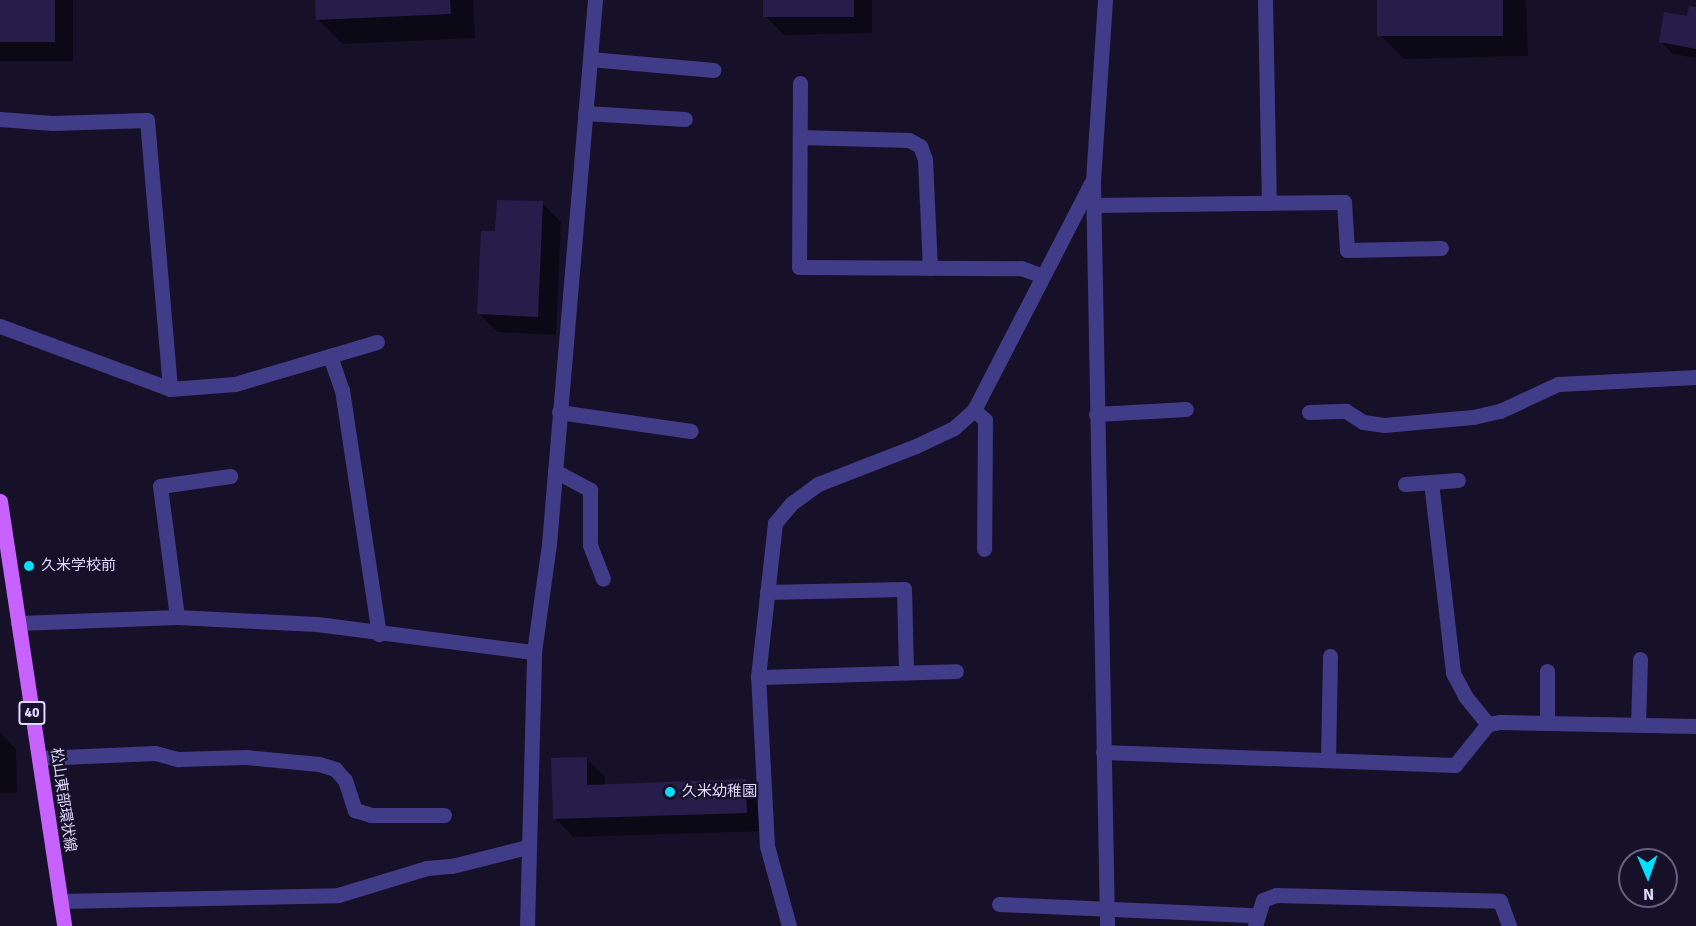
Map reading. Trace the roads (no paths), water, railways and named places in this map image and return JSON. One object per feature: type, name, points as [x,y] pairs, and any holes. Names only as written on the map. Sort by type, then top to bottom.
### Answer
[{"type":"main road","name":"松山東部環状線","points":[[0,501],[64,926]]},
{"type":"street","points":[[527,926],[527,847],[534,652],[555,471],[595,0]]},
{"type":"street","points":[[1105,0],[1093,205],[1107,926]]},
{"type":"street","points":[[1265,0],[1269,203]]},
{"type":"street","points":[[590,59],[714,70]]},
{"type":"street","points":[[800,83],[799,267],[1021,268],[1042,276]]},
{"type":"street","points":[[585,113],[685,119]]},
{"type":"street","points":[[0,119],[51,123],[147,120],[170,388]]},
{"type":"street","points":[[800,137],[909,140],[920,146],[925,159],[930,268]]},
{"type":"street","points":[[789,926],[767,846],[758,677],[776,523],[792,503],[818,484],[954,428],[974,410],[1093,180]]},
{"type":"street","points":[[1093,205],[1344,202],[1347,250],[1441,248]]},
{"type":"street","points":[[0,326],[170,388],[235,384],[377,342]]},
{"type":"street","points":[[330,356],[342,390],[379,634]]},
{"type":"street","points":[[1309,412],[1346,411],[1363,422],[1384,425],[1473,417],[1500,411],[1558,384],[1696,376]]},
{"type":"street","points":[[1096,414],[1186,409]]},
{"type":"street","points":[[974,410],[985,420],[984,549]]},
{"type":"street","points":[[559,412],[691,431]]},
{"type":"street","points":[[555,471],[590,490],[590,545],[603,579]]},
{"type":"street","points":[[177,616],[160,486],[230,477]]},
{"type":"street","points":[[1405,484],[1458,480]]},
{"type":"street","points":[[1431,482],[1454,673],[1465,696],[1488,724]]},
{"type":"street","points":[[767,592],[904,589],[906,672]]},
{"type":"street","points":[[18,622],[177,616],[317,624],[379,634],[534,652]]},
{"type":"street","points":[[1328,760],[1330,656]]},
{"type":"street","points":[[1638,724],[1640,659]]},
{"type":"street","points":[[758,677],[956,671]]},
{"type":"street","points":[[1547,671],[1547,723]]},
{"type":"street","points":[[1103,752],[1455,765],[1488,724]]},
{"type":"street","points":[[1488,724],[1696,726]]},
{"type":"street","points":[[39,758],[155,753],[178,759],[246,757],[319,764],[335,769],[345,780],[355,810],[370,815],[444,815]]},
{"type":"street","points":[[60,901],[338,895],[427,867],[452,866],[527,847]]},
{"type":"street","points":[[999,904],[1106,906],[1255,921],[1263,900],[1276,895],[1500,901],[1509,926]]},
{"type":"place","name":"久米学校前","points":[[29,566]]},
{"type":"place","name":"久米幼稚園","points":[[670,792]]}]
